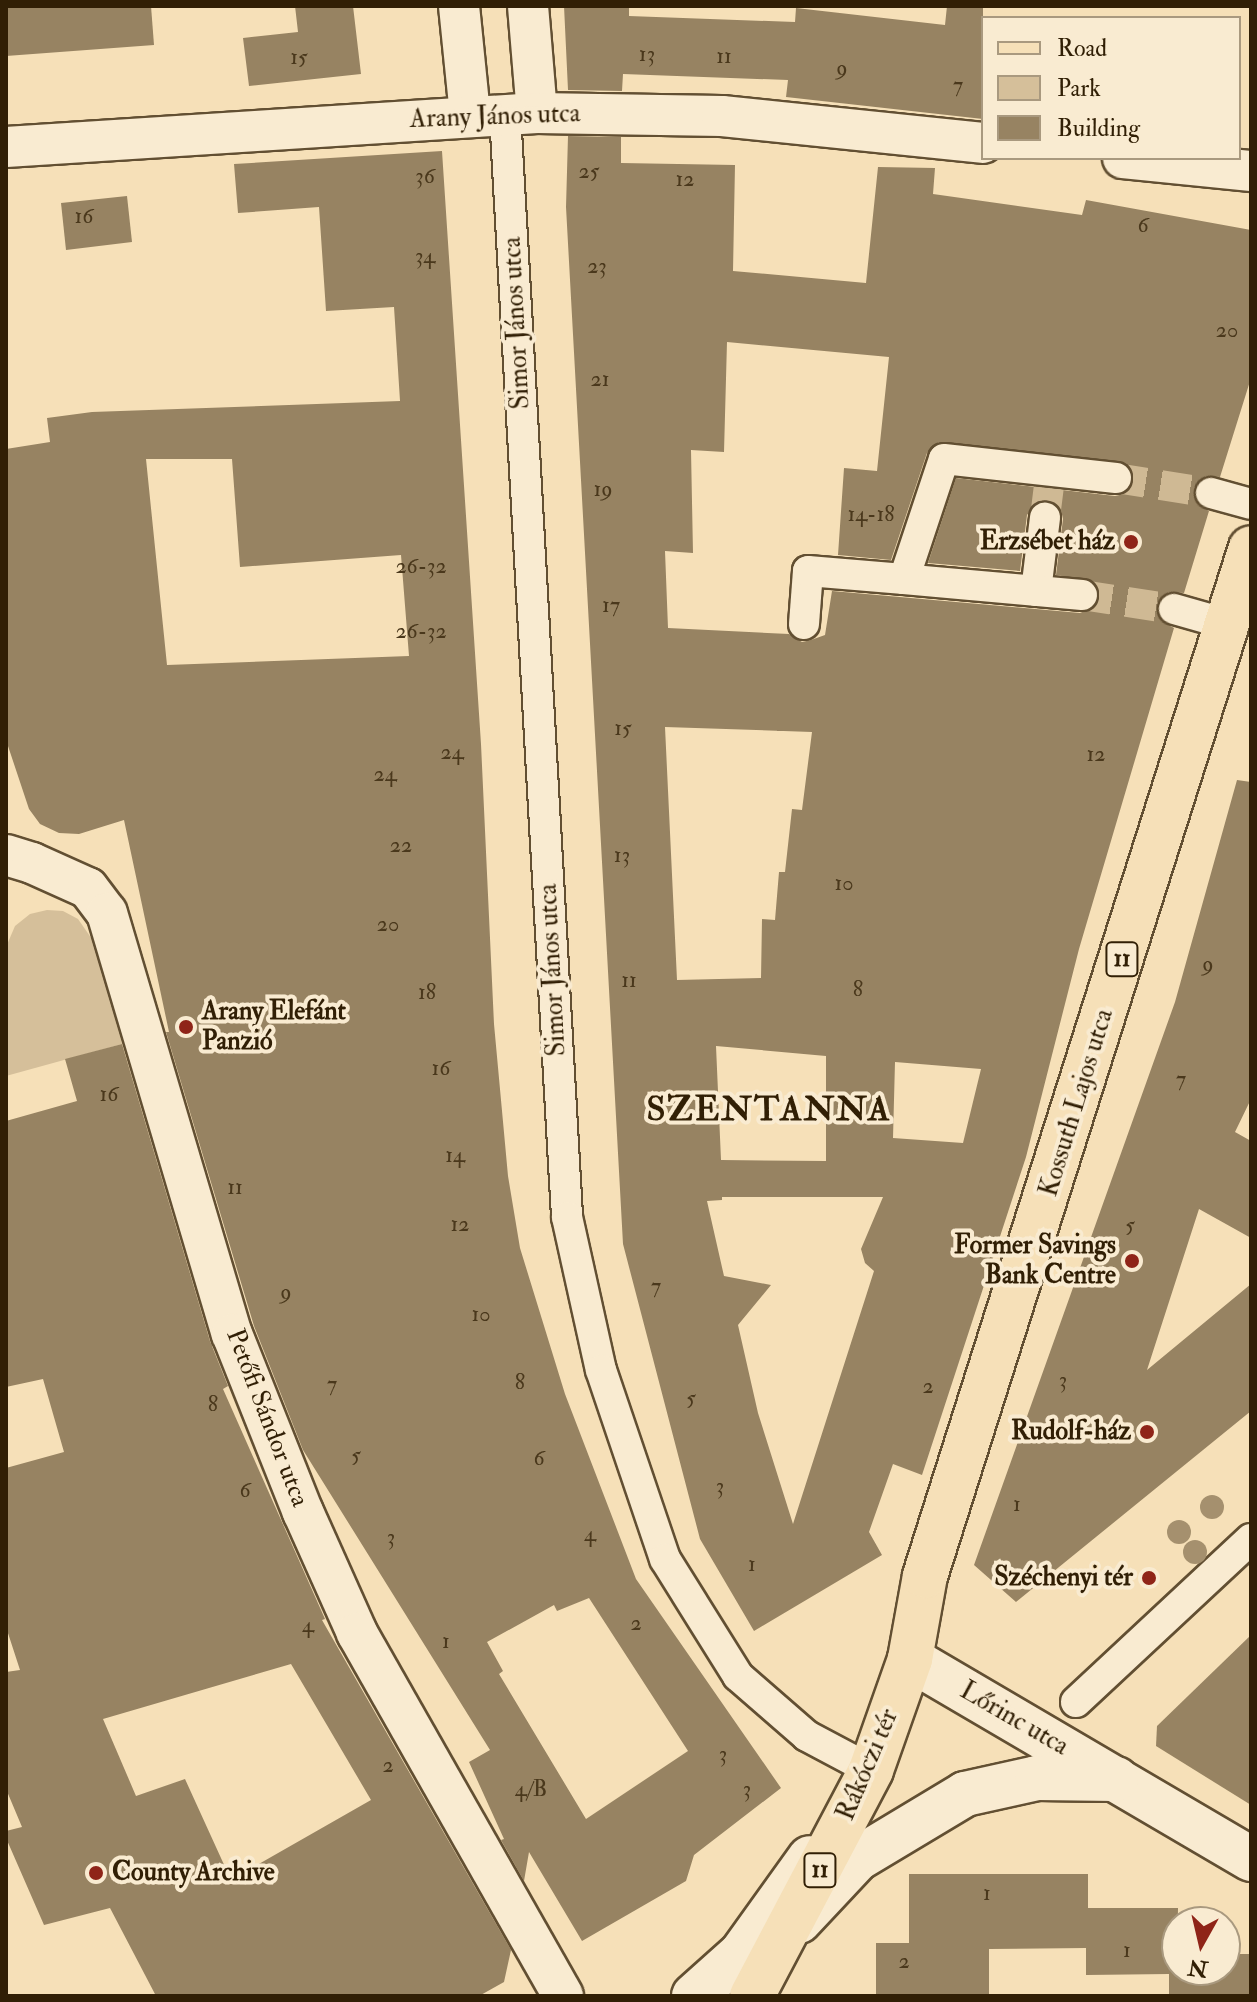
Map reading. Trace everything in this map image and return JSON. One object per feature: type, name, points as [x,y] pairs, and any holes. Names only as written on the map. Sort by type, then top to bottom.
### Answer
[{"type":"main road","name":"Kossuth Lajos utca","points":[[910,1659],[925,1576],[1251,548]]},
{"type":"main road","name":"Rákóczi tér","points":[[752,1996],[788,1933],[861,1788],[910,1659]]},
{"type":"street","name":"Simor János utca","points":[[459,6],[504,114]]},
{"type":"street","name":"Simor János utca","points":[[528,6],[504,114],[567,1217],[601,1370],[665,1559],[738,1676],[828,1750],[861,1788]]},
{"type":"street","name":"Arany János utca","points":[[6,147],[504,114],[722,116],[981,143]]},
{"type":"street","points":[[1143,160],[1251,171]]},
{"type":"street","points":[[904,579],[944,459],[1049,479],[1116,478]]},
{"type":"street","points":[[1211,493],[1251,504]]},
{"type":"street","points":[[1036,591],[1045,518]]},
{"type":"street","points":[[804,624],[808,571],[1082,595]]},
{"type":"street","points":[[1174,609],[1227,624]]},
{"type":"street","name":"Petőfi Sándor utca","points":[[6,855],[88,888],[107,913],[232,1334],[303,1512],[357,1633],[563,1996]]},
{"type":"street","points":[[1076,1702],[1251,1539]]},
{"type":"street","name":"Lőrinc utca","points":[[910,1659],[1251,1859]]},
{"type":"street","name":"Lőrinc utca","points":[[788,1933],[857,1859],[965,1794],[1037,1778],[1118,1779]]},
{"type":"street","points":[[694,1996],[741,1954],[861,1788]]},
{"type":"green space","points":[[47,910],[63,911],[78,919],[94,942],[107,977],[122,1044],[6,1076],[6,947],[15,926],[30,914]]},
{"type":"building","points":[[6,6],[151,6],[154,45],[6,56]]},
{"type":"building","points":[[295,6],[353,6],[361,74],[249,86],[243,38],[298,32]]},
{"type":"building","points":[[564,6],[629,6],[629,16],[795,22],[796,8],[945,25],[947,6],[983,6],[981,119],[786,97],[788,80],[623,74],[622,91],[568,90]]},
{"type":"building","points":[[568,136],[621,137],[621,163],[735,165],[733,271],[866,283],[878,167],[935,168],[933,194],[1082,215],[1086,200],[1251,230],[1251,378],[1220,477],[1206,476],[1194,488],[1198,505],[1209,511],[1184,593],[1169,592],[1157,603],[1161,621],[1174,628],[1079,949],[1026,1157],[922,1475],[893,1464],[869,1532],[882,1555],[754,1631],[700,1539],[623,1244],[566,207]],"holes":[[[727,342],[889,357],[877,471],[844,468],[838,555],[891,560],[927,453],[939,442],[1126,463],[1134,481],[1124,494],[1115,496],[956,478],[928,563],[1020,571],[1027,515],[1037,502],[1048,500],[1061,510],[1063,519],[1056,575],[1093,581],[1100,596],[1096,606],[1080,613],[832,591],[825,635],[811,640],[802,642],[789,634],[668,628],[665,551],[693,553],[691,450],[724,452]],[[665,727],[812,732],[802,810],[792,809],[785,872],[779,872],[775,920],[762,919],[761,978],[677,980]],[[716,1046],[826,1056],[826,1161],[721,1160]],[[895,1062],[981,1069],[963,1143],[893,1138]],[[722,1197],[883,1197],[861,1249],[865,1263],[874,1271],[793,1524],[758,1413],[738,1325],[771,1285],[724,1276],[707,1201],[722,1200]]]},
{"type":"building","points":[[442,151],[481,744],[494,1024],[508,1176],[520,1248],[565,1394],[636,1579],[781,1788],[694,1855],[686,1881],[582,1941],[529,1852],[524,1881],[501,1840],[504,1839],[469,1762],[490,1750],[303,1450],[254,1326],[166,1032],[169,1032],[124,820],[79,834],[59,833],[40,824],[29,809],[6,740],[6,449],[50,442],[47,418],[92,412],[400,401],[394,307],[326,311],[319,207],[238,213],[234,164]],"holes":[[[146,459],[232,459],[240,567],[401,555],[409,656],[167,665]],[[589,1598],[688,1751],[586,1819],[499,1674],[503,1671],[487,1642],[554,1605],[557,1611]]]},
{"type":"building","points":[[127,196],[132,242],[66,250],[61,203]]},
{"type":"building","points":[[1237,780],[1251,782],[1251,1099],[1235,1132],[1251,1141],[1251,1238],[1199,1209],[1147,1370],[1251,1284],[1251,1411],[1016,1602],[974,1565],[1175,1002]]},
{"type":"building","points":[[122,1044],[210,1341],[228,1386],[223,1389],[325,1619],[322,1620],[511,1950],[504,1982],[479,1996],[156,1996],[110,1908],[44,1925],[6,1838],[6,1831],[22,1827],[6,1789],[6,1672],[20,1670],[6,1627],[6,1468],[64,1452],[43,1379],[6,1387],[6,1121],[77,1101],[65,1059]],"holes":[[[291,1664],[371,1800],[231,1880],[185,1779],[136,1796],[103,1719]]]},
{"type":"building","points":[[1251,1635],[1251,1805],[1156,1746],[1157,1726]]},
{"type":"building","points":[[909,1874],[1088,1874],[1088,1908],[1161,1908],[1161,1974],[1086,1975],[1086,1948],[989,1949],[989,1996],[876,1996],[876,1943],[909,1943]]},
{"type":"building","points":[[1241,1954],[1251,1954],[1251,1996],[1169,1996],[1169,1986],[1241,1986]]},
{"type":"tunnel","points":[[1116,478],[1211,493]]},
{"type":"tunnel","points":[[1045,518],[1049,487]]},
{"type":"tunnel","points":[[1082,595],[1174,609]]},
{"type":"place","name":"Erzsébet ház","points":[[1131,542]]},
{"type":"place","name":"Arany Elefánt Panzió","points":[[186,1027]]},
{"type":"place","name":"Former Savings Bank Centre","points":[[1132,1261]]},
{"type":"place","name":"Rudolf-ház","points":[[1147,1432]]},
{"type":"place","name":"Széchenyi tér","points":[[1149,1578]]},
{"type":"place","name":"County Archive","points":[[96,1873]]},
{"type":"district","name":"SZENTANNA","points":[[769,1110]]}]
